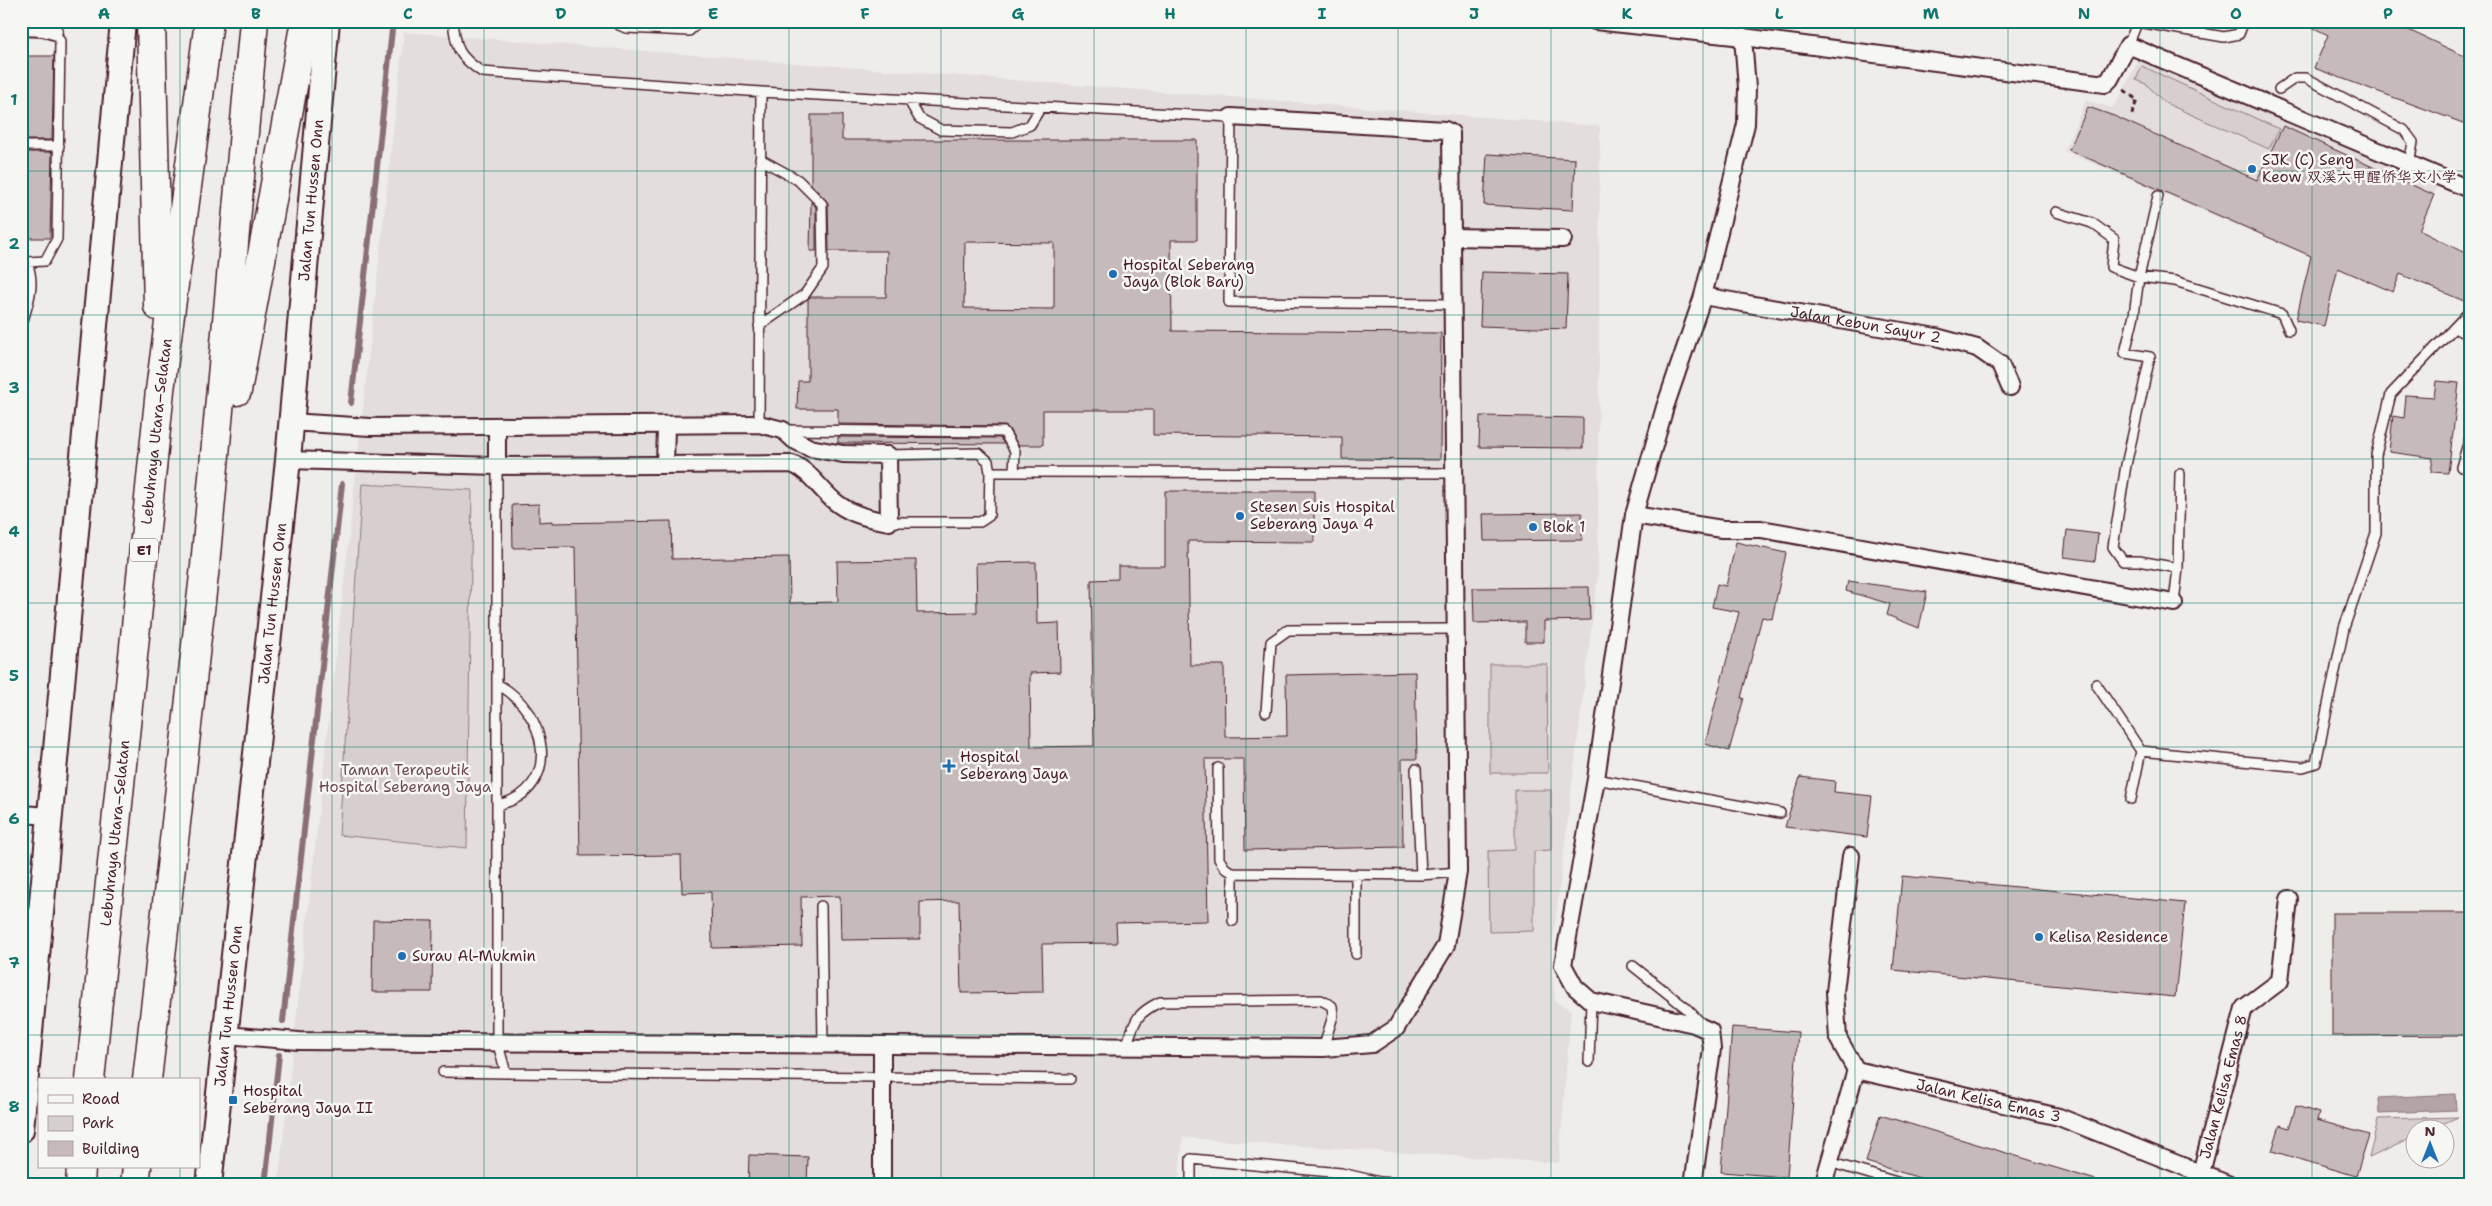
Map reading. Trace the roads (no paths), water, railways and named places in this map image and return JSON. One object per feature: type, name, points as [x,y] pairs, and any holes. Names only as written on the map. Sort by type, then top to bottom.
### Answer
[{"type":"highway","points":[[151,21],[160,390]]},
{"type":"highway","name":"Lebuhraya Utara–Selatan","points":[[90,1078],[160,390],[210,21]]},
{"type":"highway","points":[[147,1078],[205,566],[254,21]]},
{"type":"highway","points":[[205,566],[305,21]]},
{"type":"highway","points":[[80,1185],[81,1168]]},
{"type":"highway","points":[[135,1185],[137,1168]]},
{"type":"main road","points":[[21,1130],[123,21]]},
{"type":"main road","name":"Jalan Tun Hussen Onn","points":[[209,1185],[288,460],[327,21]]},
{"type":"street","points":[[1595,21],[1742,37],[2105,84],[2110,79],[2128,45],[2471,190]]},
{"type":"street","points":[[21,28],[44,28],[54,31]]},
{"type":"street","points":[[1692,1185],[1712,1050],[1710,1031],[1694,1024],[1592,1001],[1575,987],[1562,965],[1596,779],[1634,515],[1665,407],[1702,296],[1746,124],[1747,88],[1742,37]]},
{"type":"street","points":[[226,1035],[299,1041],[1322,1048],[1372,1044],[1396,1028],[1446,945],[1458,872],[1452,473],[1451,133],[1445,130],[1232,117]]},
{"type":"street","points":[[1452,237],[1563,239]]},
{"type":"street","name":"Jalan Kebun Sayur 2","points":[[1702,296],[1936,337],[1977,348],[2000,364],[2010,387]]},
{"type":"street","points":[[288,460],[496,466],[792,464],[802,468],[838,504],[864,518],[889,522],[888,455],[843,454],[810,448],[794,440],[782,430],[759,424],[370,427],[290,422]]},
{"type":"street","points":[[665,465],[666,426]]},
{"type":"street","points":[[496,427],[496,466]]},
{"type":"street","points":[[1634,515],[1722,528],[1761,529],[2174,603]]},
{"type":"street","points":[[21,814],[50,816]]},
{"type":"street","points":[[1823,1185],[1856,1070],[1838,1038],[1835,992],[1851,856]]},
{"type":"street","name":"Jalan Kelisa Emas 8","points":[[2201,1174],[2244,1008],[2280,981],[2289,899]]},
{"type":"street","points":[[882,1045],[882,1185]]},
{"type":"street","name":"Jalan Kelisa Emas 3","points":[[1856,1070],[2058,1117],[2230,1185]]},
{"type":"lane","points":[[453,21],[455,39],[463,59],[482,72],[761,92],[1232,117],[1229,302],[1452,304]]},
{"type":"lane","points":[[618,21],[626,28],[689,31],[700,21]]},
{"type":"lane","points":[[2128,45],[2138,22],[2224,38],[2239,34],[2244,21]]},
{"type":"lane","points":[[21,327],[30,298],[32,277],[24,262],[46,260],[57,239],[60,41],[54,31]]},
{"type":"lane","points":[[2279,89],[2295,78],[2306,78],[2404,130],[2413,142],[2409,165]]},
{"type":"lane","points":[[759,424],[761,92]]},
{"type":"lane","points":[[908,100],[919,118],[941,130],[1012,132],[1030,125],[1041,107]]},
{"type":"lane","points":[[21,146],[59,146]]},
{"type":"lane","points":[[759,326],[805,294],[823,268],[822,204],[798,180],[760,159]]},
{"type":"lane","points":[[2158,196],[2138,277],[2134,315],[2125,353],[2150,357],[2126,465],[2113,547],[2123,561],[2139,561],[2178,568]]},
{"type":"lane","points":[[2056,212],[2092,223],[2114,239],[2111,267],[2138,277],[2175,281],[2282,314],[2288,330]]},
{"type":"lane","points":[[2141,751],[2303,766],[2316,763],[2344,628],[2376,533],[2376,456],[2391,394],[2471,310]]},
{"type":"lane","points":[[2455,328],[2471,337]]},
{"type":"lane","points":[[782,430],[1004,432],[1015,451],[1014,472]]},
{"type":"lane","points":[[2461,467],[2471,434]]},
{"type":"lane","points":[[888,455],[979,453],[988,461],[990,472],[989,516],[980,522],[889,522]]},
{"type":"lane","points":[[496,466],[497,1041],[506,1073]]},
{"type":"lane","points":[[990,472],[1452,473]]},
{"type":"lane","points":[[2174,603],[2178,568],[2180,474]]},
{"type":"lane","points":[[1266,712],[1271,642],[1288,630],[1454,629]]},
{"type":"lane","points":[[497,684],[512,692],[523,704],[541,738],[538,775],[527,790],[512,802],[497,805]]},
{"type":"lane","points":[[2096,684],[2141,751],[2131,799]]},
{"type":"lane","points":[[1218,768],[1219,859],[1225,868],[1233,873],[1421,874],[1458,872]]},
{"type":"lane","points":[[1416,769],[1421,874]]},
{"type":"lane","points":[[1596,779],[1780,812]]},
{"type":"lane","points":[[1233,873],[1233,921]]},
{"type":"lane","points":[[1356,874],[1356,954]]},
{"type":"lane","points":[[821,906],[823,1045]]},
{"type":"lane","points":[[1633,966],[1686,1008],[1710,1031]]},
{"type":"lane","points":[[1126,1047],[1133,1025],[1142,1010],[1160,1002],[1321,1000],[1332,1006],[1332,1016],[1322,1048]]},
{"type":"lane","points":[[1589,1062],[1592,1001]]},
{"type":"lane","points":[[443,1072],[1070,1079]]},
{"type":"lane","points":[[1191,1185],[1192,1159],[1342,1173],[1380,1182],[1424,1185]]},
{"type":"lane","points":[[1829,1162],[1907,1185]]},
{"type":"waterway","points":[[351,403],[393,21]]},
{"type":"waterway","points":[[283,1021],[342,484]]},
{"type":"waterway","points":[[265,1185],[279,1055]]},
{"type":"place","name":"SJK (C) Seng Keow 双溪六甲醒侨华文小学","points":[[2252,169]]},
{"type":"place","name":"Hospital Seberang Jaya (Blok Baru)","points":[[1113,274]]},
{"type":"place","name":"Stesen Suis Hospital Seberang Jaya 4","points":[[1240,516]]},
{"type":"place","name":"Blok 1","points":[[1533,527]]},
{"type":"place","name":"Hospital Seberang Jaya","points":[[949,766]]},
{"type":"place","name":"Kelisa Residence","points":[[2039,937]]},
{"type":"place","name":"Surau Al-Mukmin","points":[[402,956]]},
{"type":"place","name":"Hospital Seberang Jaya II","points":[[233,1100]]},
{"type":"park label","name":"Taman Terapeutik Hospital Seberang Jaya","points":[[405,778]]}]
